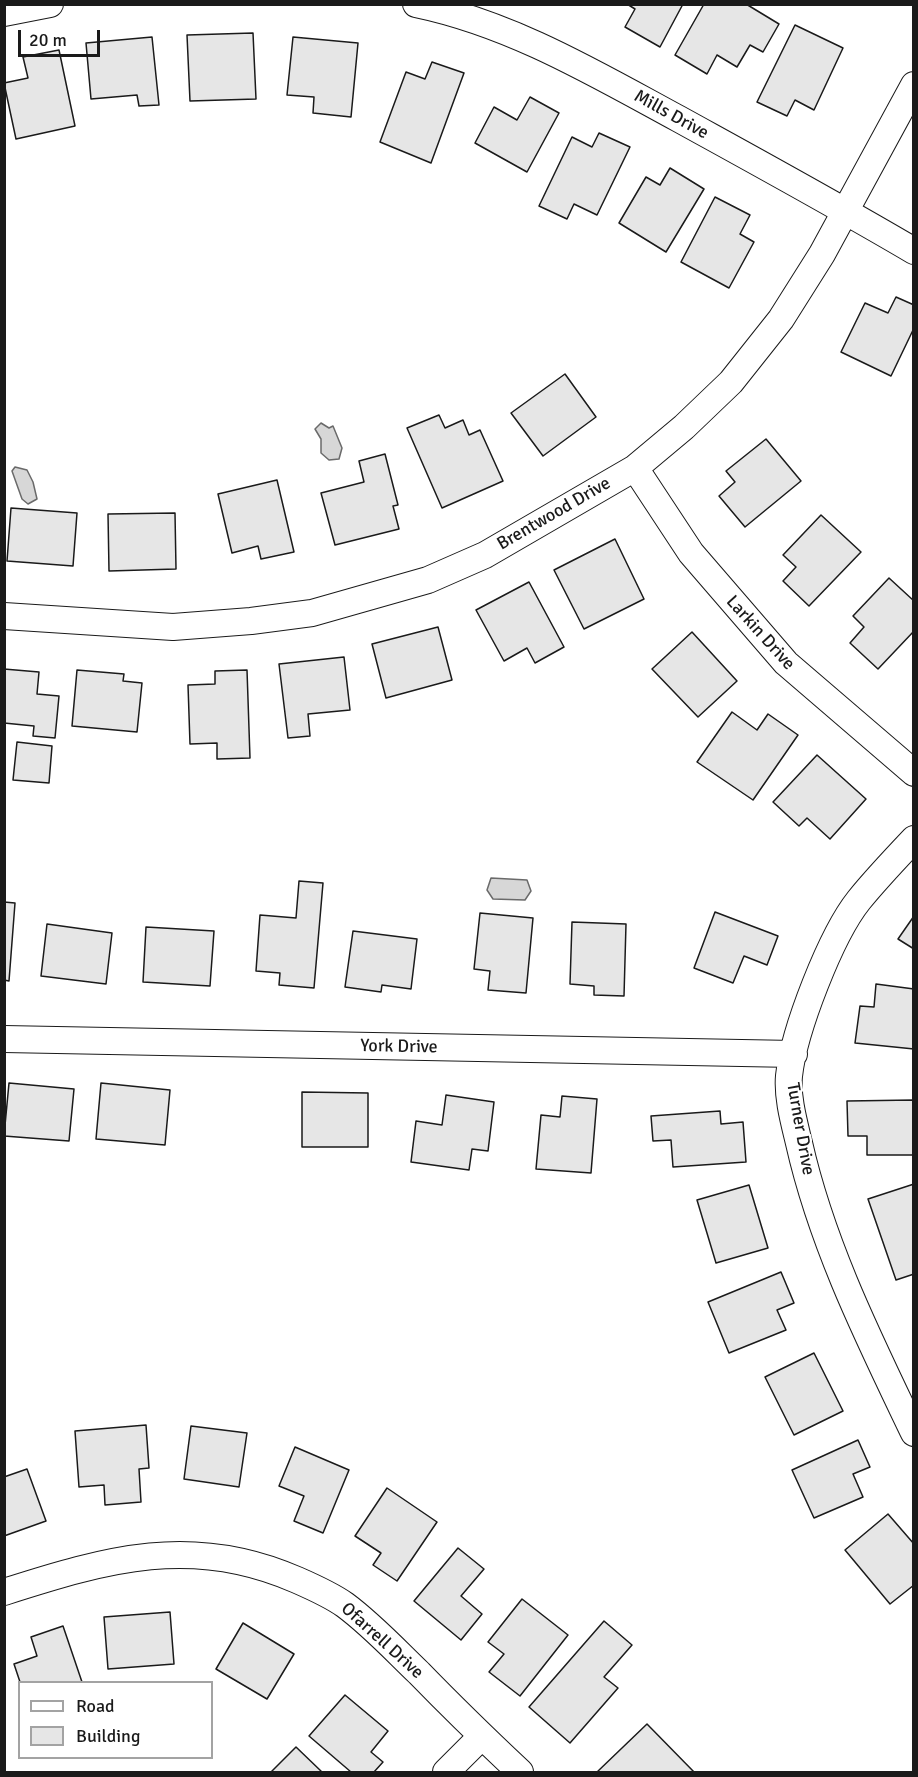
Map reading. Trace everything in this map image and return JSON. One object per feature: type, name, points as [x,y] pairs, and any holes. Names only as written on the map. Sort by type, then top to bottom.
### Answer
[{"type":"street","points":[[4,13],[50,4]]},
{"type":"street","name":"Mills Drive","points":[[416,4],[502,29],[560,54],[845,210],[914,251]]},
{"type":"street","name":"Brentwood Drive","points":[[4,616],[173,627],[251,621],[312,613],[428,580],[485,555],[634,468],[684,427],[731,382],[781,319],[822,254],[914,85]]},
{"type":"street","name":"Larkin Drive","points":[[634,468],[691,553],[786,663],[914,773]]},
{"type":"street","name":"Turner Drive","points":[[914,839],[858,900],[840,927],[799,1029],[789,1077],[794,1118],[806,1172],[846,1289],[914,1433]]},
{"type":"street","name":"York Drive","points":[[4,1039],[794,1054]]},
{"type":"street","name":"Ofarrell Drive","points":[[4,1592],[106,1562],[142,1556],[179,1554],[228,1558],[268,1567],[344,1604],[375,1630],[520,1773]]},
{"type":"street","points":[[446,1773],[482,1736]]},
{"type":"shaded area","points":[[321,423],[329,428],[333,426],[342,448],[339,459],[329,460],[321,453],[321,439],[315,429]]},
{"type":"shaded area","points":[[15,467],[27,470],[33,482],[37,499],[28,504],[22,499],[12,471]]},
{"type":"shaded area","points":[[491,878],[527,880],[531,891],[525,900],[493,899],[487,890]]},
{"type":"building","points":[[627,4],[683,4],[660,47],[625,27],[635,9]]},
{"type":"building","points":[[704,4],[746,4],[779,24],[763,52],[750,45],[737,67],[717,55],[707,74],[675,55]]},
{"type":"building","points":[[795,25],[843,48],[814,110],[795,100],[787,116],[757,102]]},
{"type":"building","points":[[253,33],[256,99],[190,101],[187,35]]},
{"type":"building","points":[[152,37],[159,105],[139,106],[137,95],[91,99],[86,43]]},
{"type":"building","points":[[293,37],[358,43],[351,117],[313,113],[314,97],[287,95]]},
{"type":"building","points":[[59,50],[75,126],[16,139],[4,83],[28,78],[23,57]]},
{"type":"building","points":[[432,62],[464,73],[431,163],[380,142],[406,72],[425,79]]},
{"type":"building","points":[[530,97],[559,113],[527,172],[475,143],[494,107],[517,120]]},
{"type":"building","points":[[599,133],[630,147],[597,215],[574,204],[567,219],[539,206],[572,137],[592,147]]},
{"type":"building","points":[[670,168],[704,189],[666,252],[619,223],[646,177],[660,185]]},
{"type":"building","points":[[715,197],[750,215],[740,234],[754,242],[729,288],[681,262]]},
{"type":"building","points":[[896,297],[914,305],[914,328],[891,376],[841,352],[865,303],[888,313]]},
{"type":"building","points":[[565,374],[596,417],[543,456],[511,413]]},
{"type":"building","points":[[439,415],[445,428],[463,420],[469,435],[480,430],[503,481],[442,508],[407,428]]},
{"type":"building","points":[[766,439],[801,481],[745,527],[719,496],[735,482],[726,471]]},
{"type":"building","points":[[385,454],[398,505],[393,506],[399,529],[335,545],[321,493],[364,482],[359,461]]},
{"type":"building","points":[[277,480],[294,552],[261,559],[258,546],[232,553],[218,494]]},
{"type":"building","points":[[11,508],[77,513],[73,566],[7,561]]},
{"type":"building","points":[[175,513],[176,569],[109,571],[108,514]]},
{"type":"building","points":[[821,515],[861,552],[809,606],[783,581],[796,567],[783,555]]},
{"type":"building","points":[[615,539],[644,599],[584,629],[554,570]]},
{"type":"building","points":[[889,578],[914,601],[914,631],[878,669],[850,643],[864,627],[853,616]]},
{"type":"building","points":[[529,582],[564,647],[535,663],[527,648],[504,661],[476,610]]},
{"type":"building","points":[[438,627],[452,680],[386,698],[372,644]]},
{"type":"building","points":[[692,632],[737,681],[698,717],[652,669]]},
{"type":"building","points":[[344,657],[350,710],[308,714],[310,736],[288,738],[279,664]]},
{"type":"building","points":[[4,669],[39,672],[37,694],[59,696],[55,738],[33,736],[34,726],[4,723]]},
{"type":"building","points":[[77,670],[124,674],[123,681],[142,683],[137,732],[72,726]]},
{"type":"building","points":[[247,670],[250,758],[217,759],[217,743],[190,744],[188,685],[215,684],[215,671]]},
{"type":"building","points":[[732,712],[757,730],[768,714],[798,735],[753,800],[697,762]]},
{"type":"building","points":[[17,742],[52,746],[49,783],[13,780]]},
{"type":"building","points":[[817,755],[866,799],[830,839],[807,818],[799,826],[773,802]]},
{"type":"building","points":[[299,881],[323,883],[314,988],[279,985],[280,973],[256,971],[260,915],[296,918]]},
{"type":"building","points":[[4,902],[15,903],[9,981],[4,980]]},
{"type":"building","points":[[715,912],[778,936],[767,965],[744,956],[733,983],[694,968]]},
{"type":"building","points":[[480,913],[533,918],[526,993],[488,990],[490,971],[474,969]]},
{"type":"building","points":[[914,916],[914,949],[898,939]]},
{"type":"building","points":[[572,922],[626,924],[624,996],[594,995],[594,986],[570,984]]},
{"type":"building","points":[[47,924],[112,933],[106,984],[41,976]]},
{"type":"building","points":[[146,927],[214,931],[210,986],[143,982]]},
{"type":"building","points":[[353,931],[417,939],[411,989],[382,985],[381,992],[345,987]]},
{"type":"building","points":[[876,984],[914,989],[914,1049],[855,1043],[860,1006],[874,1007]]},
{"type":"building","points":[[9,1083],[74,1089],[69,1141],[4,1136]]},
{"type":"building","points":[[101,1083],[170,1090],[165,1145],[96,1139]]},
{"type":"building","points":[[302,1092],[368,1093],[368,1147],[302,1147]]},
{"type":"building","points":[[446,1095],[494,1102],[488,1151],[472,1149],[469,1170],[411,1162],[416,1121],[442,1125]]},
{"type":"building","points":[[562,1096],[597,1099],[591,1173],[536,1169],[541,1115],[560,1117]]},
{"type":"building","points":[[914,1100],[914,1155],[867,1155],[867,1136],[848,1136],[847,1101]]},
{"type":"building","points":[[720,1111],[721,1124],[743,1122],[746,1162],[673,1167],[671,1140],[653,1141],[651,1116]]},
{"type":"building","points":[[914,1184],[914,1274],[896,1280],[868,1199]]},
{"type":"building","points":[[749,1185],[768,1248],[716,1263],[697,1200]]},
{"type":"building","points":[[781,1272],[794,1303],[777,1310],[786,1330],[729,1353],[708,1302]]},
{"type":"building","points":[[814,1353],[843,1411],[794,1435],[765,1377]]},
{"type":"building","points":[[146,1425],[149,1468],[139,1469],[141,1502],[105,1505],[104,1485],[79,1487],[75,1431]]},
{"type":"building","points":[[191,1426],[247,1433],[239,1487],[184,1479]]},
{"type":"building","points":[[858,1440],[870,1467],[853,1474],[863,1497],[814,1518],[792,1470]]},
{"type":"building","points":[[295,1447],[349,1470],[323,1533],[294,1521],[304,1496],[279,1486]]},
{"type":"building","points":[[27,1469],[46,1521],[4,1536],[4,1477]]},
{"type":"building","points":[[387,1488],[437,1522],[397,1581],[373,1565],[381,1553],[355,1536]]},
{"type":"building","points":[[888,1514],[914,1544],[914,1585],[890,1604],[845,1550]]},
{"type":"building","points":[[458,1548],[484,1569],[461,1596],[482,1614],[461,1640],[414,1601]]},
{"type":"building","points":[[522,1599],[568,1635],[520,1696],[489,1672],[504,1654],[488,1642]]},
{"type":"building","points":[[170,1612],[174,1664],[108,1669],[104,1617]]},
{"type":"building","points":[[604,1621],[632,1645],[604,1677],[618,1688],[570,1743],[529,1707]]},
{"type":"building","points":[[243,1623],[294,1654],[267,1699],[216,1669]]},
{"type":"building","points":[[63,1626],[82,1681],[20,1681],[14,1664],[37,1656],[31,1637]]},
{"type":"building","points":[[345,1695],[388,1731],[371,1752],[383,1762],[374,1772],[351,1772],[309,1736]]},
{"type":"building","points":[[647,1724],[694,1772],[597,1772]]},
{"type":"building","points":[[296,1747],[322,1772],[271,1772]]}]
